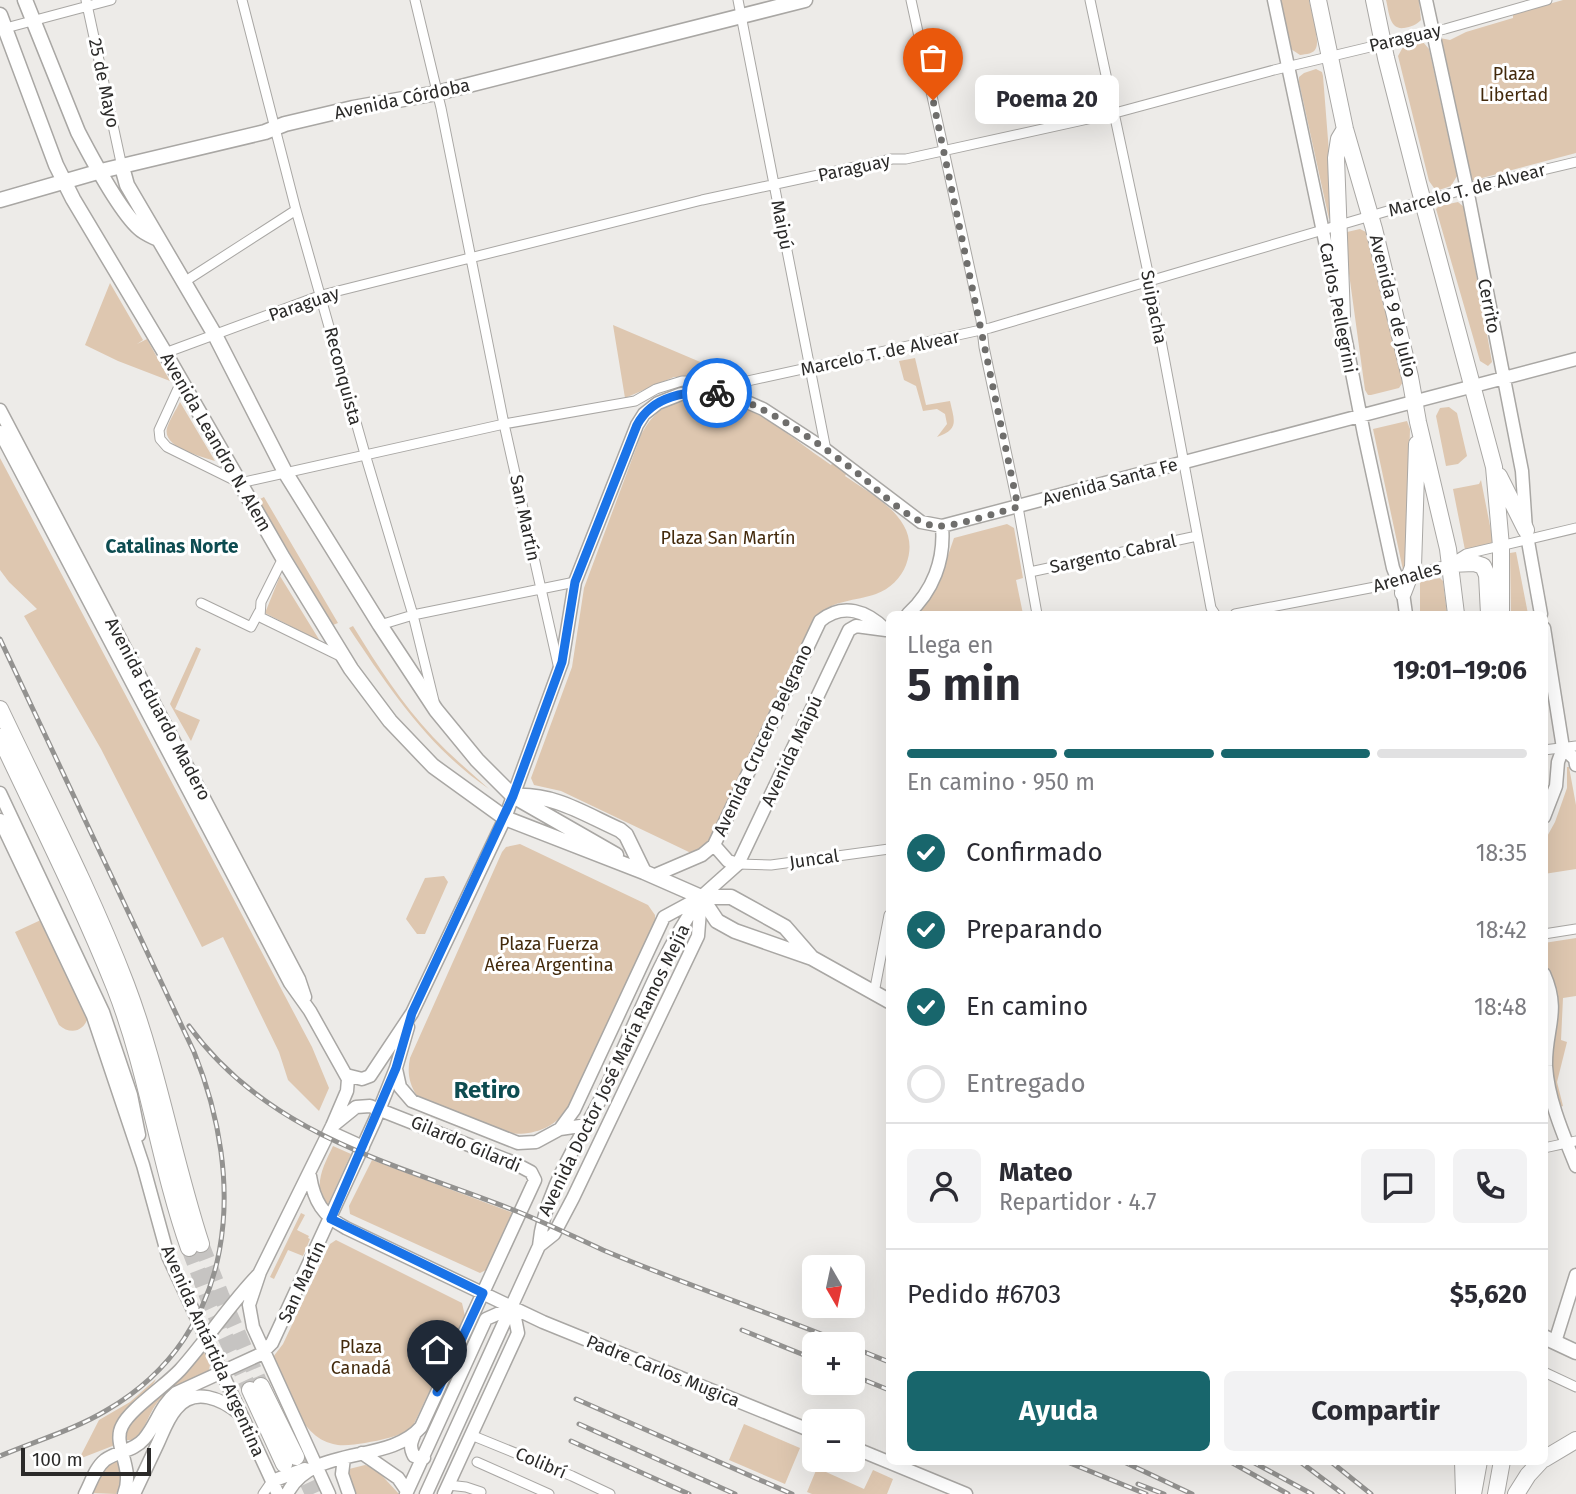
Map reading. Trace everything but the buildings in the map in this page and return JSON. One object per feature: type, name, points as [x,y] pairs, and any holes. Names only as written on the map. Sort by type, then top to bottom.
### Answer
[{"type":"highway","name":"Avenida 9 de Julio","points":[[1318,0],[1345,129],[1371,216],[1415,401],[1450,564],[1456,611]]},
{"type":"highway","points":[[1374,0],[1382,43],[1494,467],[1527,536]]},
{"type":"highway","points":[[1342,317],[1336,152],[1345,129]]},
{"type":"highway","points":[[1403,583],[1418,422]]},
{"type":"highway","points":[[1494,467],[1501,546],[1501,611]]},
{"type":"highway","points":[[1450,564],[1474,563],[1483,566],[1487,575],[1489,611]]},
{"type":"highway","points":[[0,709],[100,922],[126,985],[147,1047],[195,1246],[169,1185],[135,1048],[115,989],[0,737]]},
{"type":"highway","points":[[255,1388],[290,1461]]},
{"type":"highway","points":[[1548,1456],[1576,1440]]},
{"type":"highway","points":[[1463,1465],[1464,1494]]},
{"type":"highway","points":[[1473,1494],[1478,1465]]},
{"type":"highway","points":[[1496,1494],[1501,1465]]},
{"type":"highway","points":[[1516,1494],[1537,1465]]},
{"type":"main road","points":[[25,0],[78,132],[127,213],[141,230],[160,239]]},
{"type":"main road","name":"Avenida Córdoba","points":[[0,200],[353,107],[437,93],[804,0]]},
{"type":"main road","name":"Carlos Pellegrini","points":[[1274,0],[1342,317],[1360,415],[1403,583],[1406,611]]},
{"type":"main road","name":"Cerrito","points":[[1426,0],[1467,189],[1522,471],[1527,536],[1540,611]]},
{"type":"main road","name":"Avenida Leandro N. Alem","points":[[2,24],[64,182],[283,558],[345,659],[380,709],[423,757],[471,796],[505,818],[649,874]]},
{"type":"main road","points":[[122,167],[127,185],[215,335],[285,472],[436,710],[477,760],[513,796],[587,836],[649,874],[701,898],[731,897],[785,926],[812,958]]},
{"type":"main road","name":"Avenida Santa Fe","points":[[942,526],[1576,359]]},
{"type":"main road","points":[[559,669],[575,582],[640,419],[658,403],[673,396],[696,392],[719,393],[754,404],[826,450],[921,522],[942,526],[942,550],[930,588],[911,611]]},
{"type":"main road","name":"Avenida Eduardo Madero","points":[[0,410],[299,979],[310,1011]]},
{"type":"main road","name":"Avenida Eduardo Madero","points":[[0,432],[290,983],[310,1011],[346,1075]]},
{"type":"main road","points":[[828,615],[836,611],[855,611],[873,617],[886,628]]},
{"type":"main road","points":[[828,615],[842,622],[849,631],[856,626],[886,630]]},
{"type":"main road","name":"Avenida Crucero Belgrano","points":[[649,874],[702,855],[713,845],[817,625],[828,615]]},
{"type":"main road","name":"Avenida Maipú","points":[[701,898],[738,864],[849,631]]},
{"type":"main road","points":[[1548,646],[1576,765]]},
{"type":"main road","name":"San Martín","points":[[346,1075],[359,1079],[370,1076],[412,1013],[505,818],[559,669]]},
{"type":"main road","points":[[1548,807],[1556,786],[1558,762],[1570,747]]},
{"type":"main road","name":"Avenida Antártida Argentina","points":[[0,793],[103,1012],[136,1115],[143,1166]]},
{"type":"main road","points":[[513,796],[534,795],[551,798],[620,830],[626,835],[649,874]]},
{"type":"main road","name":"Avenida Antártida Argentina","points":[[0,820],[93,1016],[143,1166],[168,1256],[278,1494]]},
{"type":"main road","points":[[713,845],[721,855],[738,864]]},
{"type":"main road","points":[[701,898],[717,921],[735,932],[812,958],[886,999]]},
{"type":"main road","name":"Avenida Doctor José María Ramos Mejía","points":[[561,1129],[577,1103],[615,1025],[661,921],[701,898]]},
{"type":"main road","name":"Avenida Doctor José María Ramos Mejía","points":[[426,1494],[539,1246],[541,1222],[682,925],[701,898]]},
{"type":"main road","name":"Avenida Doctor José María Ramos Mejía","points":[[539,1246],[554,1234],[573,1198],[692,948],[699,932],[701,898]]},
{"type":"main road","points":[[1548,985],[1553,1007],[1548,1046]]},
{"type":"main road","name":"San Martín","points":[[264,1353],[280,1328],[380,1108],[396,1068],[412,1013]]},
{"type":"main road","points":[[396,1068],[398,1083],[405,1095],[425,1107]]},
{"type":"main road","points":[[329,1494],[264,1353],[248,1311],[261,1272],[310,1176],[347,1091],[346,1075]]},
{"type":"main road","points":[[1548,1079],[1571,1142],[1576,1167]]},
{"type":"main road","points":[[577,1103],[580,1117],[587,1125]]},
{"type":"main road","points":[[331,1129],[358,1106],[380,1108]]},
{"type":"main road","name":"Gilardo Gilardi","points":[[380,1108],[425,1107],[518,1143],[543,1140],[561,1129],[587,1125]]},
{"type":"main road","name":"Gilardo Gilardi","points":[[380,1108],[512,1162],[533,1175]]},
{"type":"main road","points":[[331,1129],[363,1147]]},
{"type":"main road","name":"Avenida Doctor José María Ramos Mejía","points":[[416,1433],[533,1186],[533,1175]]},
{"type":"main road","points":[[310,1176],[316,1200],[331,1219]]},
{"type":"main road","name":"Padre Carlos Mugica","points":[[331,1219],[583,1339],[802,1427]]},
{"type":"main road","points":[[124,1494],[128,1476],[120,1435],[124,1423],[174,1376],[238,1296],[261,1272]]},
{"type":"main road","points":[[1576,1275],[1549,1339],[1576,1352]]},
{"type":"main road","points":[[407,1493],[486,1319],[513,1307]]},
{"type":"main road","name":"Avenida Doctor José María Ramos Mejía","points":[[446,1490],[518,1333],[513,1307]]},
{"type":"main road","points":[[85,1494],[100,1465],[144,1439],[165,1403],[176,1393],[264,1353]]},
{"type":"main road","points":[[134,1494],[169,1420],[180,1404],[207,1396],[228,1404],[241,1415]]},
{"type":"main road","points":[[416,1433],[411,1443],[411,1451],[414,1456],[424,1458]]},
{"type":"main road","points":[[272,1481],[403,1441],[416,1433]]},
{"type":"main road","points":[[865,1452],[886,1461]]},
{"type":"main road","points":[[362,1453],[398,1478],[407,1493]]},
{"type":"main road","points":[[344,1458],[342,1474],[349,1494]]},
{"type":"main road","points":[[896,1465],[966,1494]]},
{"type":"main road","points":[[287,1494],[297,1480],[316,1466]]},
{"type":"street","points":[[2,24],[32,20],[87,3],[111,0]]},
{"type":"street","name":"Reconquista","points":[[242,0],[296,209],[413,615],[436,710]]},
{"type":"street","name":"San Martín","points":[[415,0],[472,257],[504,424],[559,669]]},
{"type":"street","name":"Maipú","points":[[738,0],[826,450]]},
{"type":"street","points":[[911,0],[1037,611]]},
{"type":"street","name":"Suipacha","points":[[1090,0],[1150,282],[1213,611]]},
{"type":"street","name":"Paraguay","points":[[165,353],[321,295],[702,200],[1115,113],[1547,0]]},
{"type":"street","name":"25 de Mayo","points":[[87,3],[122,167]]},
{"type":"street","name":"Marcelo T. de Alvear","points":[[240,483],[504,424],[635,401],[656,389],[682,381],[743,382],[981,330],[1323,229],[1576,162]]},
{"type":"street","points":[[184,282],[296,209]]},
{"type":"street","points":[[181,382],[159,430],[160,439],[167,447],[240,483]]},
{"type":"street","points":[[635,401],[640,419]]},
{"type":"street","name":"Arenales","points":[[1251,611],[1403,583],[1450,564],[1466,554],[1501,546],[1527,536],[1576,528]]},
{"type":"street","name":"Sargento Cabral","points":[[1030,572],[1197,536]]},
{"type":"street","points":[[201,603],[251,627],[283,558]]},
{"type":"street","points":[[380,625],[413,615],[575,582]]},
{"type":"street","points":[[258,612],[265,621],[345,659]]},
{"type":"street","points":[[1548,750],[1570,747]]},
{"type":"street","name":"Juncal","points":[[738,864],[771,865],[886,849]]},
{"type":"street","points":[[1548,933],[1576,929]]},
{"type":"street","points":[[874,993],[886,931]]},
{"type":"street","points":[[1548,1147],[1571,1142]]},
{"type":"street","points":[[1548,1374],[1576,1387]]},
{"type":"street","name":"Colibrí","points":[[471,1435],[610,1494]]},
{"type":"street","points":[[477,1462],[549,1494]]},
{"type":"street","points":[[263,1494],[272,1481]]},
{"type":"street","points":[[446,1490],[466,1487],[481,1492]]},
{"type":"green space","points":[[1281,0],[1309,0],[1317,39],[1314,51],[1300,55],[1291,49]]},
{"type":"green space","points":[[1386,0],[1419,0],[1421,20],[1409,27],[1395,26],[1390,19]]},
{"type":"green space","name":"Plaza Libertad","points":[[1563,0],[1576,0],[1576,153],[1471,181],[1440,38],[1450,40],[1466,32],[1513,18],[1513,14]]},
{"type":"green space","points":[[1423,42],[1429,49],[1457,176],[1451,186],[1439,190],[1429,181],[1398,56],[1403,47]]},
{"type":"green space","points":[[1316,69],[1322,72],[1323,76],[1334,216],[1329,219],[1299,82],[1299,77],[1304,73]]},
{"type":"green space","points":[[1458,202],[1464,207],[1492,362],[1488,366],[1480,361],[1436,209]]},
{"type":"green space","points":[[1360,229],[1366,232],[1403,382],[1399,388],[1371,395],[1365,390],[1344,237],[1347,232]]},
{"type":"green space","points":[[110,283],[143,340],[137,344],[147,339],[170,381],[85,345]]},
{"type":"green space","points":[[613,325],[738,378],[674,377],[625,398]]},
{"type":"green space","points":[[915,358],[926,405],[950,401],[954,423],[949,431],[937,437],[947,424],[945,414],[937,409],[923,411],[916,386],[904,380],[899,361]]},
{"type":"green space","name":"Plaza San Martín","points":[[683,396],[721,400],[745,408],[771,422],[831,465],[835,460],[848,471],[845,476],[893,512],[908,535],[909,549],[904,570],[890,586],[876,594],[830,607],[817,616],[711,843],[696,853],[561,791],[534,785],[531,778],[572,667],[584,588],[641,435],[658,412],[684,401]]},
{"type":"green space","points":[[180,402],[215,461],[184,450],[167,435],[167,428]]},
{"type":"green space","points":[[1449,407],[1457,413],[1467,456],[1458,464],[1446,466],[1436,416],[1440,408]]},
{"type":"green space","points":[[1407,421],[1410,429],[1406,568],[1403,570],[1373,429]]},
{"type":"green space","points":[[0,458],[312,1047],[329,1088],[319,1111],[288,1080],[279,1052],[223,937],[202,947],[101,749],[24,616],[37,609],[0,570]]},
{"type":"green space","points":[[1481,480],[1493,541],[1489,545],[1465,550],[1453,489],[1479,484]]},
{"type":"green space","points":[[264,497],[338,623],[333,625],[258,500]]},
{"type":"green space","points":[[1007,524],[1014,528],[1023,578],[1016,580],[1022,611],[919,611],[937,587],[954,538]]},
{"type":"green space","points":[[1516,552],[1527,611],[1511,611],[1510,553]]},
{"type":"green space","points":[[280,576],[320,641],[265,613]]},
{"type":"green space","points":[[1440,578],[1443,581],[1447,611],[1420,611],[1420,582]]},
{"type":"green space","points":[[353,626],[390,684],[411,711],[446,750],[489,789],[447,755],[411,715],[349,628]]},
{"type":"green space","points":[[196,647],[201,649],[175,709],[200,720],[191,741],[170,704]]},
{"type":"green space","points":[[1569,767],[1576,805],[1576,869],[1548,873],[1548,835],[1567,788]]},
{"type":"green space","name":"Plaza Fuerza Aérea Argentina","points":[[520,844],[648,905],[655,915],[655,927],[568,1110],[547,1127],[515,1134],[505,1133],[417,1096],[410,1082],[409,1068],[410,1058],[502,852],[506,847]]},
{"type":"green space","points":[[444,876],[448,882],[425,934],[417,934],[406,919],[425,878]]},
{"type":"green space","points":[[43,919],[88,1017],[80,1029],[72,1031],[59,1025],[15,932]]},
{"type":"green space","points":[[1576,938],[1576,996],[1563,998],[1561,1040],[1567,1042],[1557,1082],[1563,1106],[1560,1107],[1550,1072],[1548,942]]},
{"type":"green space","points":[[333,1146],[351,1154],[328,1204],[325,1204],[320,1182],[323,1167]]},
{"type":"green space","points":[[372,1160],[513,1213],[486,1270],[480,1273],[350,1214],[349,1206]]},
{"type":"green space","points":[[301,1213],[305,1215],[297,1230],[310,1239],[303,1256],[288,1250],[274,1279],[270,1277]]},
{"type":"green space","name":"Plaza Canadá","points":[[336,1240],[462,1303],[465,1316],[412,1428],[383,1439],[345,1445],[321,1439],[302,1421],[273,1357],[283,1344],[330,1244]]},
{"type":"green space","points":[[202,1352],[206,1354],[209,1370],[162,1397],[140,1432],[132,1440],[127,1440],[126,1433],[131,1421]]},
{"type":"green space","points":[[156,1379],[117,1422],[115,1445],[79,1459],[99,1420],[130,1402]]},
{"type":"green space","points":[[744,1424],[800,1448],[785,1484],[729,1460]]},
{"type":"green space","points":[[116,1461],[122,1465],[121,1483],[116,1494],[92,1493],[105,1467]]},
{"type":"green space","points":[[365,1465],[375,1468],[399,1494],[354,1494],[347,1476],[349,1469]]},
{"type":"green space","points":[[873,1470],[893,1479],[887,1494],[807,1492],[815,1472],[826,1472],[864,1489]]},
{"type":"tunnel","points":[[201,1244],[261,1386]]},
{"type":"tunnel","points":[[189,1248],[211,1306],[250,1390]]},
{"type":"tunnel","points":[[298,1461],[313,1494]]},
{"type":"railway","points":[[0,639],[194,1052],[211,1101],[221,1151],[224,1201],[220,1250],[206,1297],[184,1340],[151,1378],[94,1417],[0,1456]]},
{"type":"railway","points":[[189,1026],[221,1063],[256,1094],[294,1120],[335,1141],[378,1160],[523,1214],[633,1262],[816,1332]]},
{"type":"railway","points":[[742,1330],[802,1354]]},
{"type":"railway","points":[[865,1352],[886,1361]]},
{"type":"railway","points":[[865,1380],[886,1389]]},
{"type":"railway","points":[[576,1399],[792,1494]]},
{"type":"railway","points":[[579,1424],[735,1494]]},
{"type":"railway","points":[[571,1441],[689,1494]]},
{"type":"railway","points":[[1075,1465],[1146,1494]]},
{"type":"railway","points":[[1130,1465],[1192,1494]]},
{"type":"railway","points":[[1236,1465],[1288,1494]]},
{"type":"railway","points":[[1258,1465],[1312,1494]]},
{"type":"railway","points":[[1304,1465],[1343,1494]]},
{"type":"railway","points":[[1335,1465],[1371,1494]]},
{"type":"railway","points":[[1138,1484],[1164,1494]]},
{"type":"way so far","points":[[717,393],[747,401],[763,409],[858,473],[921,522],[942,526],[1018,507],[933,100]]},
{"type":"place","name":"Poema 20","points":[[933,100]]},
{"type":"district","name":"Catalinas Norte","points":[[172,546]]},
{"type":"district","name":"Retiro","points":[[487,1090]]},
{"type":"route","points":[[437,1392],[483,1293],[331,1219],[396,1068],[412,1013],[505,818],[562,662],[575,582],[637,425],[644,414],[667,398],[696,392],[717,393]]}]
